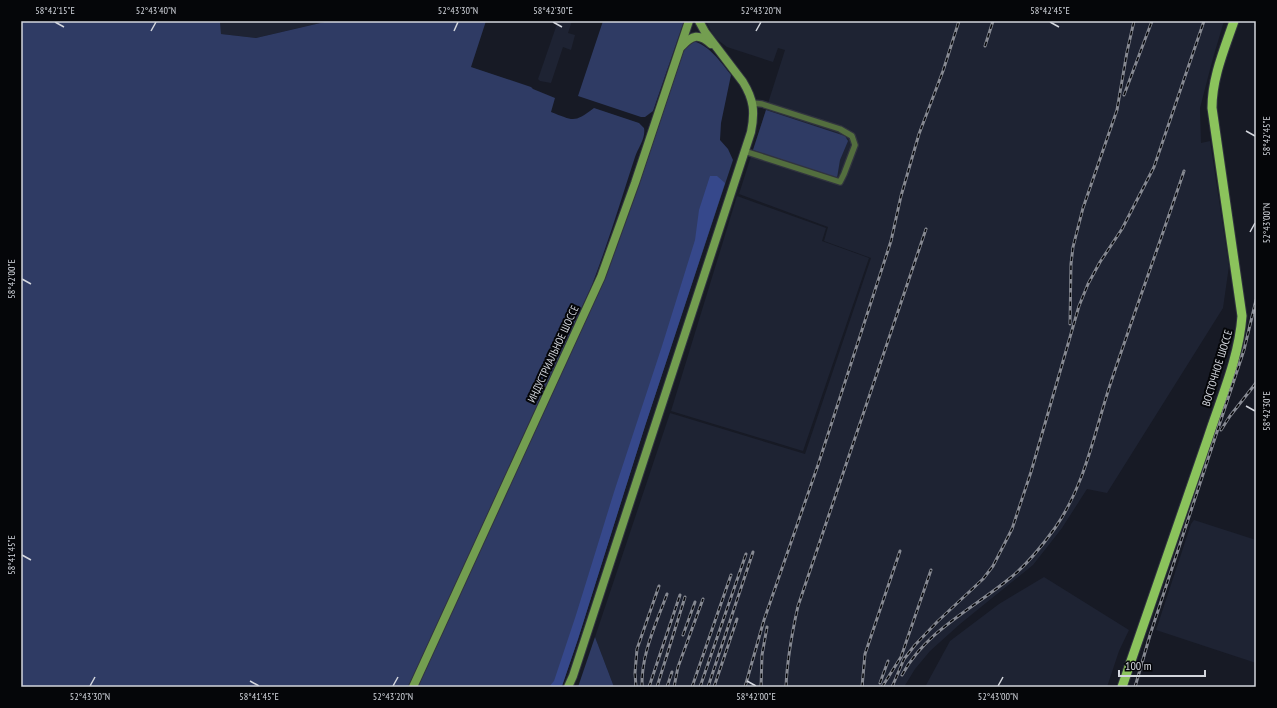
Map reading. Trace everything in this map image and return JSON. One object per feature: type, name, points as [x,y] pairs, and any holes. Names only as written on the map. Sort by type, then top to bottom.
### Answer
[{"type":"main road","name":"ИНДУСТРИАЛЬНОЕ ШОССЕ","points":[[413,687],[600,277],[635,183],[678,50],[689,21]]},
{"type":"main road","points":[[568,687],[754,120],[752,103],[743,82],[705,32],[699,21]]},
{"type":"main road","name":"ВОСТОЧНОЕ ШОССЕ","points":[[1122,687],[1196,473],[1233,362],[1241,333],[1242,316],[1212,108],[1212,92],[1217,72],[1234,21]]},
{"type":"main road","points":[[678,50],[689,38],[694,37],[708,41],[721,54]]},
{"type":"street","points":[[744,151],[840,182],[855,145],[852,136],[840,129],[762,104],[752,103]]},
{"type":"shaded area","points":[[21,21],[220,21],[221,34],[256,38],[329,21],[486,21],[471,67],[531,87],[555,98],[551,112],[569,119],[578,118],[594,108],[639,123],[644,128],[643,139],[635,157],[592,285],[409,687],[21,687]]},
{"type":"shaded area","points":[[220,21],[329,21],[256,38],[221,34]]},
{"type":"shaded area","points":[[558,21],[572,21],[568,33],[575,35],[571,50],[563,47],[551,83],[540,81],[538,79]]},
{"type":"shaded area","points":[[603,21],[684,21],[653,111],[645,117],[578,96]]},
{"type":"shaded area","points":[[706,21],[1224,21],[1200,108],[1201,143],[1210,141],[1229,266],[1223,308],[1107,493],[1087,489],[1062,528],[1033,565],[960,624],[930,651],[915,669],[904,687],[614,687],[595,637],[670,413],[805,454],[871,258],[824,241],[828,227],[739,194],[785,50],[778,48],[773,62],[727,47],[714,37]]},
{"type":"shaded area","points":[[693,41],[710,50],[731,75],[721,123],[720,140],[728,149],[733,160],[645,426],[562,686],[420,687],[419,684],[602,282],[682,51]]},
{"type":"shaded area","points":[[766,110],[845,136],[848,141],[840,160],[837,178],[753,150]]},
{"type":"shaded area","points":[[710,176],[717,176],[725,183],[562,686],[549,687],[554,681],[576,615],[614,492],[662,346],[695,240],[699,210]]},
{"type":"shaded area","points":[[737,196],[826,228],[822,241],[869,258],[803,451],[671,411]]},
{"type":"shaded area","points":[[1194,520],[1256,540],[1256,663],[1156,630],[1191,524]]},
{"type":"shaded area","points":[[1044,577],[1129,630],[1119,651],[1107,687],[925,687],[950,641],[999,604]]},
{"type":"shaded area","points":[[595,637],[614,687],[578,687]]},
{"type":"railway","points":[[745,687],[764,620],[818,465],[891,241],[901,196],[919,134],[943,71],[959,21]]},
{"type":"railway","points":[[985,46],[993,21]]},
{"type":"railway","points":[[1070,324],[1071,264],[1073,247],[1083,208],[1117,110],[1134,21]]},
{"type":"railway","points":[[1124,95],[1152,21]]},
{"type":"railway","points":[[892,687],[904,659],[938,621],[983,579],[993,566],[1012,529],[1031,472],[1079,306],[1088,284],[1100,262],[1122,229],[1154,167],[1204,21]]},
{"type":"railway","points":[[902,675],[912,659],[937,633],[1022,568],[1045,542],[1065,512],[1088,459],[1110,385],[1184,171]]},
{"type":"railway","points":[[786,687],[787,666],[798,606],[926,229]]},
{"type":"railway","points":[[1135,687],[1150,635],[1244,350],[1256,300]]},
{"type":"railway","points":[[1221,430],[1256,383]]},
{"type":"railway","points":[[862,687],[865,654],[900,551]]},
{"type":"railway","points":[[708,687],[753,552]]},
{"type":"railway","points":[[700,687],[746,554]]},
{"type":"railway","points":[[882,687],[901,657],[931,570]]},
{"type":"railway","points":[[692,687],[731,575]]},
{"type":"railway","points":[[636,687],[635,673],[637,649],[659,586]]},
{"type":"railway","points":[[642,687],[642,675],[647,651],[667,594]]},
{"type":"railway","points":[[649,687],[680,595]]},
{"type":"railway","points":[[657,687],[685,597]]},
{"type":"railway","points":[[674,687],[678,667],[703,599]]},
{"type":"railway","points":[[683,635],[695,602]]},
{"type":"railway","points":[[714,687],[737,619]]},
{"type":"railway","points":[[761,687],[762,655],[767,627]]},
{"type":"railway","points":[[880,683],[888,661]]},
{"type":"railway","points":[[667,687],[672,672]]}]
